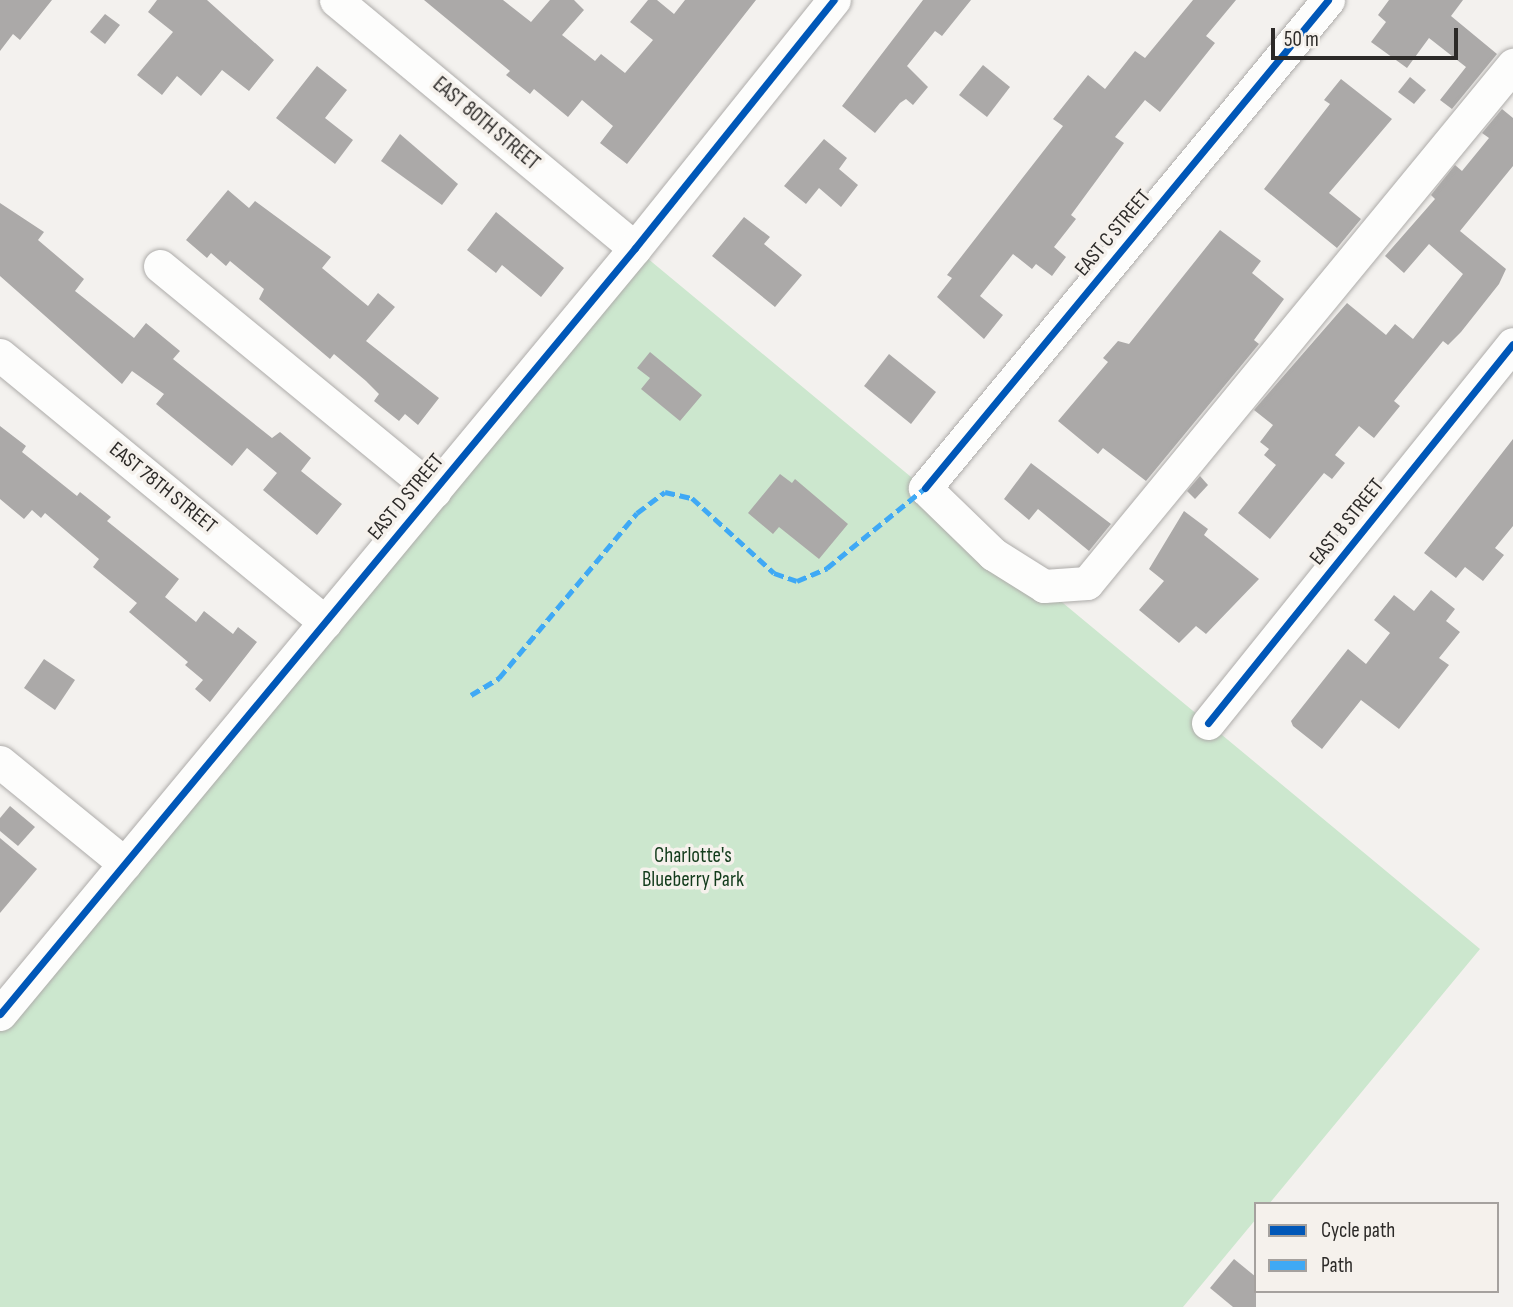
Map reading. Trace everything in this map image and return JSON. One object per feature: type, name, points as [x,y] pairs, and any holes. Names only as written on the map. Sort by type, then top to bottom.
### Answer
[{"type":"street","name":"EAST 80TH STREET","points":[[336,0],[635,248]]},
{"type":"street","name":"EAST D STREET","points":[[0,1014],[635,248],[834,0]]},
{"type":"street","name":"EAST C STREET","points":[[1328,0],[925,488],[993,555],[1044,586],[1087,583],[1513,65]]},
{"type":"street","points":[[160,266],[434,491]]},
{"type":"street","name":"EAST B STREET","points":[[1208,723],[1513,344]]},
{"type":"street","name":"EAST 78TH STREET","points":[[0,355],[325,622]]},
{"type":"street","points":[[0,762],[125,864]]},
{"type":"green space","name":"Charlotte's Blueberry Park","points":[[635,248],[1480,949],[1271,1202],[1254,1202],[1254,1221],[1183,1307],[0,1307],[0,1014]]},
{"type":"building","points":[[0,0],[52,0],[20,40],[13,34],[0,51]]},
{"type":"building","points":[[157,0],[207,0],[274,60],[249,91],[222,70],[201,96],[177,76],[162,95],[137,75],[173,32],[148,12]]},
{"type":"building","points":[[424,0],[503,0],[531,22],[550,0],[574,0],[584,10],[562,35],[595,61],[601,54],[625,73],[653,40],[630,22],[648,0],[657,0],[674,14],[685,0],[756,0],[627,164],[600,143],[613,126],[582,100],[568,117],[534,89],[530,94],[506,75],[510,71]]},
{"type":"building","points":[[923,0],[971,0],[942,36],[935,31],[907,66],[928,87],[913,105],[906,99],[900,103],[875,133],[842,106]]},
{"type":"building","points":[[1193,0],[1236,0],[1206,36],[1215,43],[1160,112],[1145,100],[1115,137],[1124,143],[1071,215],[1076,219],[1054,247],[1066,257],[1052,276],[1036,264],[1032,269],[1013,254],[980,296],[1003,315],[984,339],[937,297],[952,278],[947,275],[1063,126],[1053,119],[1088,75],[1105,89],[1135,51],[1145,58]]},
{"type":"building","points":[[1389,0],[1463,0],[1451,16],[1497,54],[1452,109],[1440,100],[1466,67],[1429,38],[1407,68],[1371,42],[1386,22],[1378,15]]},
{"type":"building","points":[[105,14],[120,25],[105,44],[90,32]]},
{"type":"building","points":[[983,65],[1010,87],[987,117],[959,95]]},
{"type":"building","points":[[317,66],[347,90],[325,118],[353,140],[335,164],[276,118]]},
{"type":"building","points":[[1410,77],[1426,90],[1414,104],[1398,92]]},
{"type":"building","points":[[1341,79],[1392,119],[1329,193],[1361,219],[1337,248],[1264,189],[1330,104],[1324,100]]},
{"type":"building","points":[[1502,109],[1513,118],[1513,166],[1460,231],[1506,269],[1499,284],[1461,332],[1448,345],[1443,341],[1394,401],[1400,406],[1374,438],[1359,426],[1335,455],[1345,463],[1332,479],[1324,473],[1270,539],[1238,513],[1276,465],[1264,455],[1269,449],[1260,442],[1273,425],[1254,410],[1347,303],[1386,335],[1395,324],[1413,339],[1463,274],[1429,244],[1404,273],[1385,256],[1435,199],[1431,195],[1455,165],[1462,171],[1489,138],[1482,133]]},
{"type":"building","points":[[400,134],[458,184],[442,205],[381,161]]},
{"type":"building","points":[[824,139],[847,158],[839,169],[858,185],[841,207],[819,188],[806,204],[784,186]]},
{"type":"building","points":[[228,190],[249,208],[255,201],[331,257],[322,268],[368,306],[378,293],[395,307],[366,341],[439,398],[418,425],[405,414],[399,421],[374,401],[379,394],[366,381],[334,354],[330,359],[259,299],[264,289],[230,261],[226,266],[211,253],[207,258],[186,240]]},
{"type":"building","points":[[0,203],[44,232],[38,240],[84,279],[75,291],[134,338],[146,323],[180,351],[173,359],[272,438],[280,432],[311,458],[301,471],[342,504],[317,535],[263,490],[277,473],[247,448],[232,466],[156,404],[164,394],[132,371],[122,384],[0,276]]},
{"type":"building","points":[[496,212],[564,268],[541,297],[502,265],[496,273],[467,250]]},
{"type":"building","points":[[744,217],[770,237],[764,244],[802,275],[775,307],[712,256]]},
{"type":"building","points":[[1220,230],[1261,261],[1252,273],[1284,299],[1254,340],[1259,344],[1146,481],[1103,448],[1098,454],[1058,421],[1108,362],[1103,358],[1118,341],[1129,344]]},
{"type":"building","points":[[650,352],[702,395],[680,421],[641,389],[650,378],[637,368]]},
{"type":"building","points":[[889,354],[936,392],[911,424],[864,386]]},
{"type":"building","points":[[0,426],[26,446],[22,452],[77,496],[80,492],[111,517],[107,521],[179,579],[165,597],[196,622],[204,611],[233,634],[238,627],[257,642],[210,702],[195,689],[203,680],[185,665],[188,662],[129,612],[137,603],[93,567],[99,559],[45,513],[41,518],[32,510],[24,519],[0,499]]},
{"type":"building","points":[[1513,439],[1513,526],[1495,548],[1504,555],[1483,581],[1465,567],[1456,578],[1424,553]]},
{"type":"building","points":[[1031,463],[1111,524],[1089,551],[1038,509],[1029,520],[1004,499]]},
{"type":"building","points":[[780,474],[792,483],[795,479],[848,524],[819,559],[779,527],[773,534],[748,513]]},
{"type":"building","points":[[1200,476],[1208,485],[1195,499],[1187,491]]},
{"type":"building","points":[[1184,511],[1208,529],[1204,535],[1259,579],[1206,634],[1196,626],[1179,643],[1139,610],[1164,581],[1149,569]]},
{"type":"building","points":[[1431,590],[1455,609],[1446,621],[1460,632],[1439,658],[1449,665],[1399,729],[1361,700],[1322,749],[1293,726],[1291,721],[1348,649],[1366,664],[1390,633],[1374,620],[1394,595],[1414,611]]},
{"type":"building","points":[[44,659],[75,680],[55,710],[24,688]]},
{"type":"building","points":[[10,806],[35,827],[18,846],[0,831],[0,818]]},
{"type":"building","points":[[0,838],[37,869],[0,913]]},
{"type":"building","points":[[1234,1259],[1254,1275],[1256,1307],[1233,1307],[1210,1288]]},
{"type":"marked path","points":[[471,695],[499,678],[637,513],[665,492],[692,498],[774,573],[797,581],[827,568],[925,488]]},
{"type":"cycle path","points":[[0,1014],[635,248],[834,0]]},
{"type":"cycle path","points":[[925,488],[1328,0]]},
{"type":"cycle path","points":[[1208,723],[1513,344]]}]
